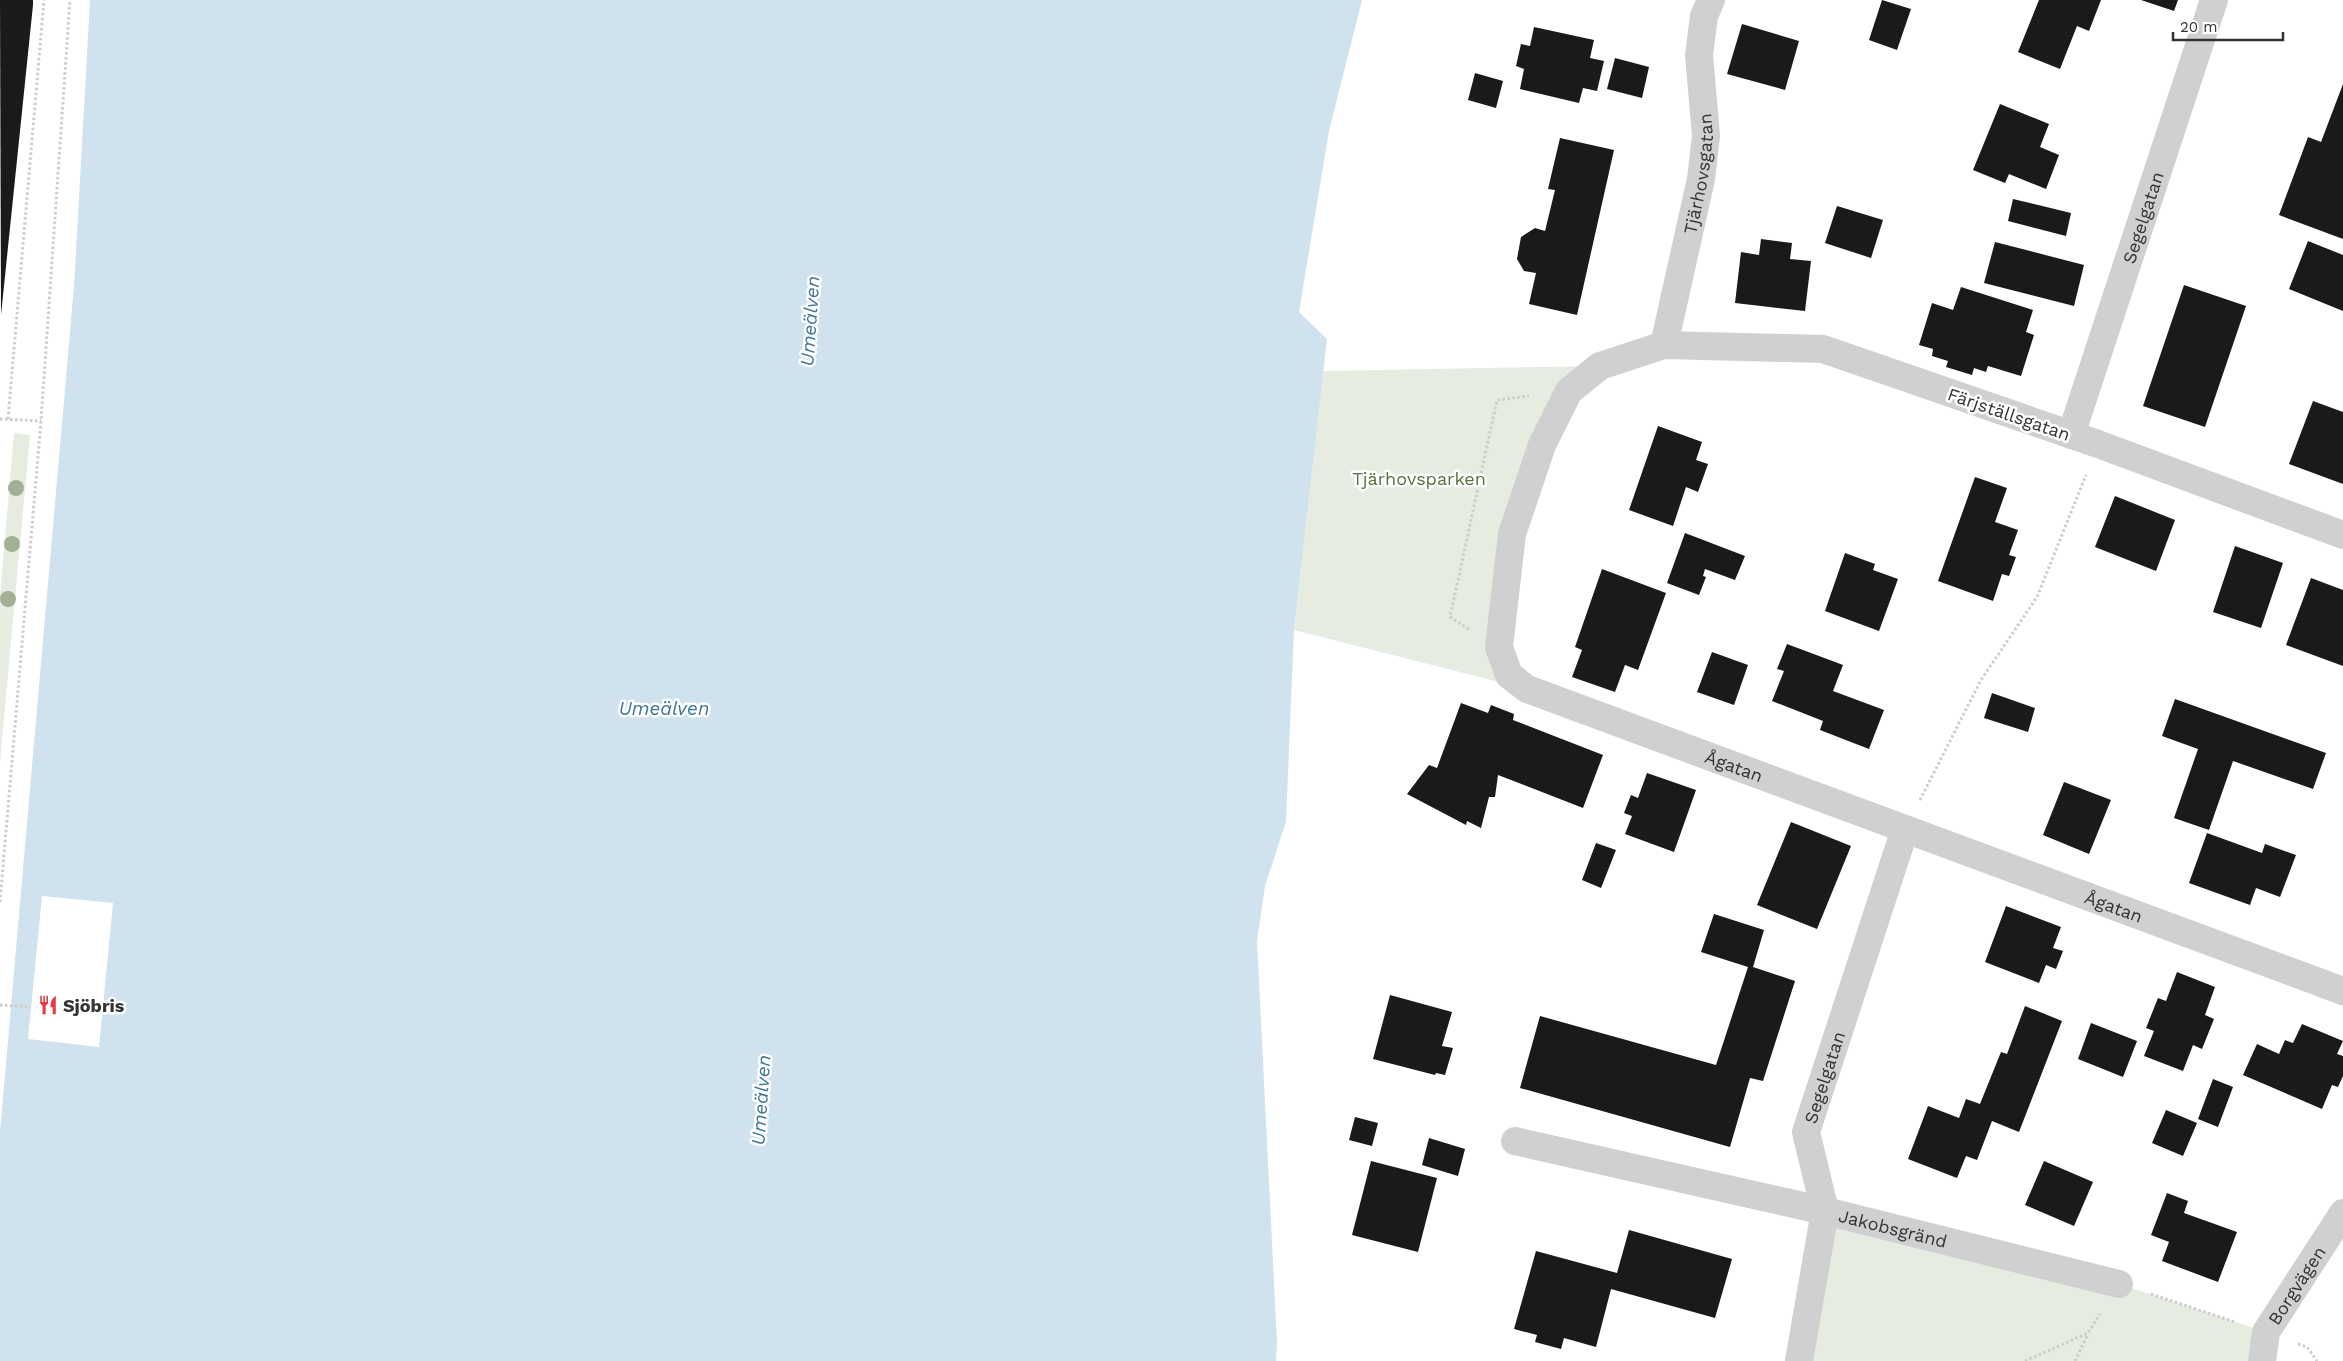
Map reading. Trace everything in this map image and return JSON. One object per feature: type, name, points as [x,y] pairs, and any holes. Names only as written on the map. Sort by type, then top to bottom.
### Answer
[{"type":"street","name":"Tjärhovsgatan","points":[[1664,346],[1701,179],[1706,136],[1699,55],[1704,16],[1711,0]]},
{"type":"street","name":"Segelgatan","points":[[2071,435],[2214,0]]},
{"type":"street","name":"Färjställsgatan","points":[[1664,346],[1822,349],[2098,444],[2343,535]]},
{"type":"street","name":"Ågatan","points":[[1664,346],[1600,366],[1569,390],[1542,445],[1512,534],[1499,647],[1510,675],[1527,689],[2343,991]]},
{"type":"street","name":"Segelgatan","points":[[1799,1361],[1825,1211],[1806,1132],[1905,829]]},
{"type":"street","name":"Jakobsgränd","points":[[1515,1140],[1825,1211],[2119,1284]]},
{"type":"street","name":"Borgvägen","points":[[2262,1361],[2266,1332],[2343,1213]]},
{"type":"path","points":[[8,419],[44,0]]},
{"type":"path","points":[[0,902],[41,421],[70,0]]},
{"type":"path","points":[[0,419],[41,421]]},
{"type":"path","points":[[1905,829],[1981,680],[2038,597],[2098,444]]},
{"type":"path","points":[[0,1005],[31,1007]]},
{"type":"path","points":[[2075,1361],[2088,1334],[2119,1284],[2266,1332]]},
{"type":"path","points":[[2025,1361],[2088,1334]]},
{"type":"green space","name":"Tjärhovsparken","points":[[1600,366],[1542,445],[1499,647],[1527,689],[1294,630],[1323,371]]},
{"type":"green space","points":[[14,433],[30,435],[0,762],[0,596]]},
{"type":"green space","points":[[1825,1211],[2119,1284],[2266,1332],[2262,1361],[1799,1361]]},
{"type":"water","name":"Umeälven","points":[[90,0],[1362,0],[1329,131],[1299,312],[1327,339],[1294,630],[1286,822],[1265,886],[1257,941],[1277,1343],[1276,1361],[0,1361],[0,1132],[74,286]]},
{"type":"pier","points":[[42,896],[113,903],[99,1047],[28,1039]]},
{"type":"building","points":[[0,0],[33,0],[1,315]]},
{"type":"building","points":[[1882,0],[1911,9],[1897,50],[1869,40]]},
{"type":"building","points":[[2039,0],[2101,0],[2089,31],[2077,26],[2060,69],[2018,52]]},
{"type":"building","points":[[2141,0],[2178,0],[2174,11]]},
{"type":"building","points":[[1742,24],[1799,41],[1785,90],[1727,74]]},
{"type":"building","points":[[1534,27],[1594,40],[1590,58],[1604,61],[1597,91],[1583,88],[1579,103],[1520,89],[1524,69],[1516,66],[1521,44],[1530,46]]},
{"type":"building","points":[[1615,58],[1649,67],[1642,98],[1607,89]]},
{"type":"building","points":[[1475,73],[1503,81],[1496,108],[1468,100]]},
{"type":"building","points":[[2343,84],[2343,239],[2279,215],[2308,137],[2321,142]]},
{"type":"building","points":[[2000,104],[2049,124],[2040,147],[2059,155],[2046,189],[2009,174],[2005,183],[1973,170]]},
{"type":"building","points":[[1560,138],[1614,150],[1577,315],[1529,304],[1536,273],[1524,271],[1517,259],[1521,237],[1535,228],[1545,231],[1555,190],[1548,189]]},
{"type":"building","points":[[2013,199],[2071,213],[2066,236],[2008,221]]},
{"type":"building","points":[[1837,206],[1883,220],[1871,258],[1825,243]]},
{"type":"building","points":[[1761,239],[1792,243],[1790,259],[1811,261],[1805,311],[1735,303],[1741,252],[1759,255]]},
{"type":"building","points":[[2308,241],[2343,255],[2343,311],[2289,289]]},
{"type":"building","points":[[1995,242],[2084,265],[2074,306],[1984,283]]},
{"type":"building","points":[[2184,285],[2246,306],[2205,427],[2143,406]]},
{"type":"building","points":[[1961,287],[2033,310],[2026,332],[2034,335],[2021,376],[1988,366],[1986,372],[1974,368],[1972,375],[1946,367],[1948,361],[1932,356],[1933,349],[1919,345],[1932,303],[1953,310]]},
{"type":"building","points":[[2313,401],[2343,412],[2343,484],[2289,464]]},
{"type":"building","points":[[1658,426],[1702,442],[1696,460],[1708,464],[1698,492],[1686,487],[1673,526],[1629,510]]},
{"type":"building","points":[[1975,477],[2007,488],[1995,522],[2018,530],[2009,555],[2016,557],[2009,576],[2002,574],[1993,601],[1938,581]]},
{"type":"building","points":[[2115,496],[2175,520],[2156,571],[2095,547]]},
{"type":"building","points":[[1685,533],[1745,556],[1735,580],[1705,569],[1703,576],[1706,577],[1699,595],[1667,583]]},
{"type":"building","points":[[2235,546],[2283,563],[2261,628],[2213,612]]},
{"type":"building","points":[[1845,553],[1875,564],[1873,570],[1898,579],[1879,631],[1825,611]]},
{"type":"building","points":[[1602,569],[1666,593],[1638,670],[1625,665],[1615,692],[1572,677],[1582,650],[1575,647]]},
{"type":"building","points":[[2311,578],[2343,590],[2343,666],[2286,645]]},
{"type":"building","points":[[1787,644],[1843,665],[1833,691],[1884,710],[1869,749],[1820,730],[1823,721],[1772,701],[1784,671],[1777,669]]},
{"type":"building","points":[[1712,652],[1748,665],[1734,705],[1697,692]]},
{"type":"building","points":[[1992,693],[2035,708],[2028,732],[1984,718]]},
{"type":"building","points":[[2175,699],[2326,753],[2313,789],[2233,761],[2209,830],[2174,818],[2198,749],[2162,736]]},
{"type":"building","points":[[1461,703],[1488,713],[1491,705],[1514,714],[1513,720],[1603,755],[1583,808],[1498,775],[1495,797],[1489,797],[1481,828],[1467,821],[1466,825],[1407,794],[1429,765],[1437,768]]},
{"type":"building","points":[[1647,773],[1696,790],[1674,852],[1625,834],[1632,816],[1624,813],[1631,795],[1638,798]]},
{"type":"building","points":[[2064,782],[2111,800],[2089,854],[2043,835]]},
{"type":"building","points":[[1791,822],[1851,846],[1817,929],[1757,905]]},
{"type":"building","points":[[2207,833],[2262,853],[2265,844],[2296,855],[2280,897],[2256,888],[2250,905],[2189,883]]},
{"type":"building","points":[[1596,843],[1616,850],[1601,888],[1582,880]]},
{"type":"building","points":[[2006,906],[2061,927],[2053,948],[2063,951],[2056,969],[2046,965],[2039,983],[1985,962]]},
{"type":"building","points":[[1714,914],[1764,930],[1753,967],[1795,981],[1763,1081],[1750,1078],[1730,1147],[1520,1088],[1540,1016],[1716,1065],[1748,967],[1701,952]]},
{"type":"building","points":[[2177,972],[2215,987],[2205,1015],[2214,1019],[2202,1049],[2193,1045],[2183,1071],[2144,1056],[2154,1031],[2146,1028],[2158,998],[2166,1001]]},
{"type":"building","points":[[1390,995],[1452,1012],[1442,1046],[1453,1048],[1445,1075],[1436,1073],[1435,1075],[1373,1059]]},
{"type":"building","points":[[2025,1006],[2062,1021],[2019,1132],[1992,1121],[1977,1160],[1966,1156],[1957,1178],[1908,1159],[1928,1106],[1959,1118],[1966,1099],[1980,1104],[2001,1052],[2007,1054]]},
{"type":"building","points":[[2091,1023],[2137,1041],[2123,1077],[2078,1059]]},
{"type":"building","points":[[2302,1024],[2343,1041],[2337,1054],[2343,1056],[2343,1076],[2338,1087],[2332,1085],[2322,1109],[2243,1075],[2257,1044],[2279,1054],[2285,1040],[2293,1043]]},
{"type":"building","points":[[2213,1079],[2233,1087],[2218,1127],[2198,1119]]},
{"type":"building","points":[[2166,1110],[2197,1123],[2183,1156],[2152,1143]]},
{"type":"building","points":[[1355,1117],[1378,1123],[1372,1146],[1349,1140]]},
{"type":"building","points":[[1429,1138],[1465,1149],[1458,1176],[1422,1165]]},
{"type":"building","points":[[1371,1161],[1437,1178],[1418,1252],[1352,1235]]},
{"type":"building","points":[[2044,1161],[2093,1182],[2074,1226],[2025,1205]]},
{"type":"building","points":[[2167,1193],[2188,1201],[2184,1213],[2237,1232],[2218,1282],[2162,1261],[2169,1242],[2151,1235]]},
{"type":"building","points":[[1629,1230],[1732,1259],[1715,1318],[1611,1289],[1596,1347],[1564,1338],[1561,1349],[1535,1342],[1537,1335],[1514,1329],[1536,1251],[1617,1273]]},
{"type":"place","name":"Sjöbris","points":[[48,1005]]}]
